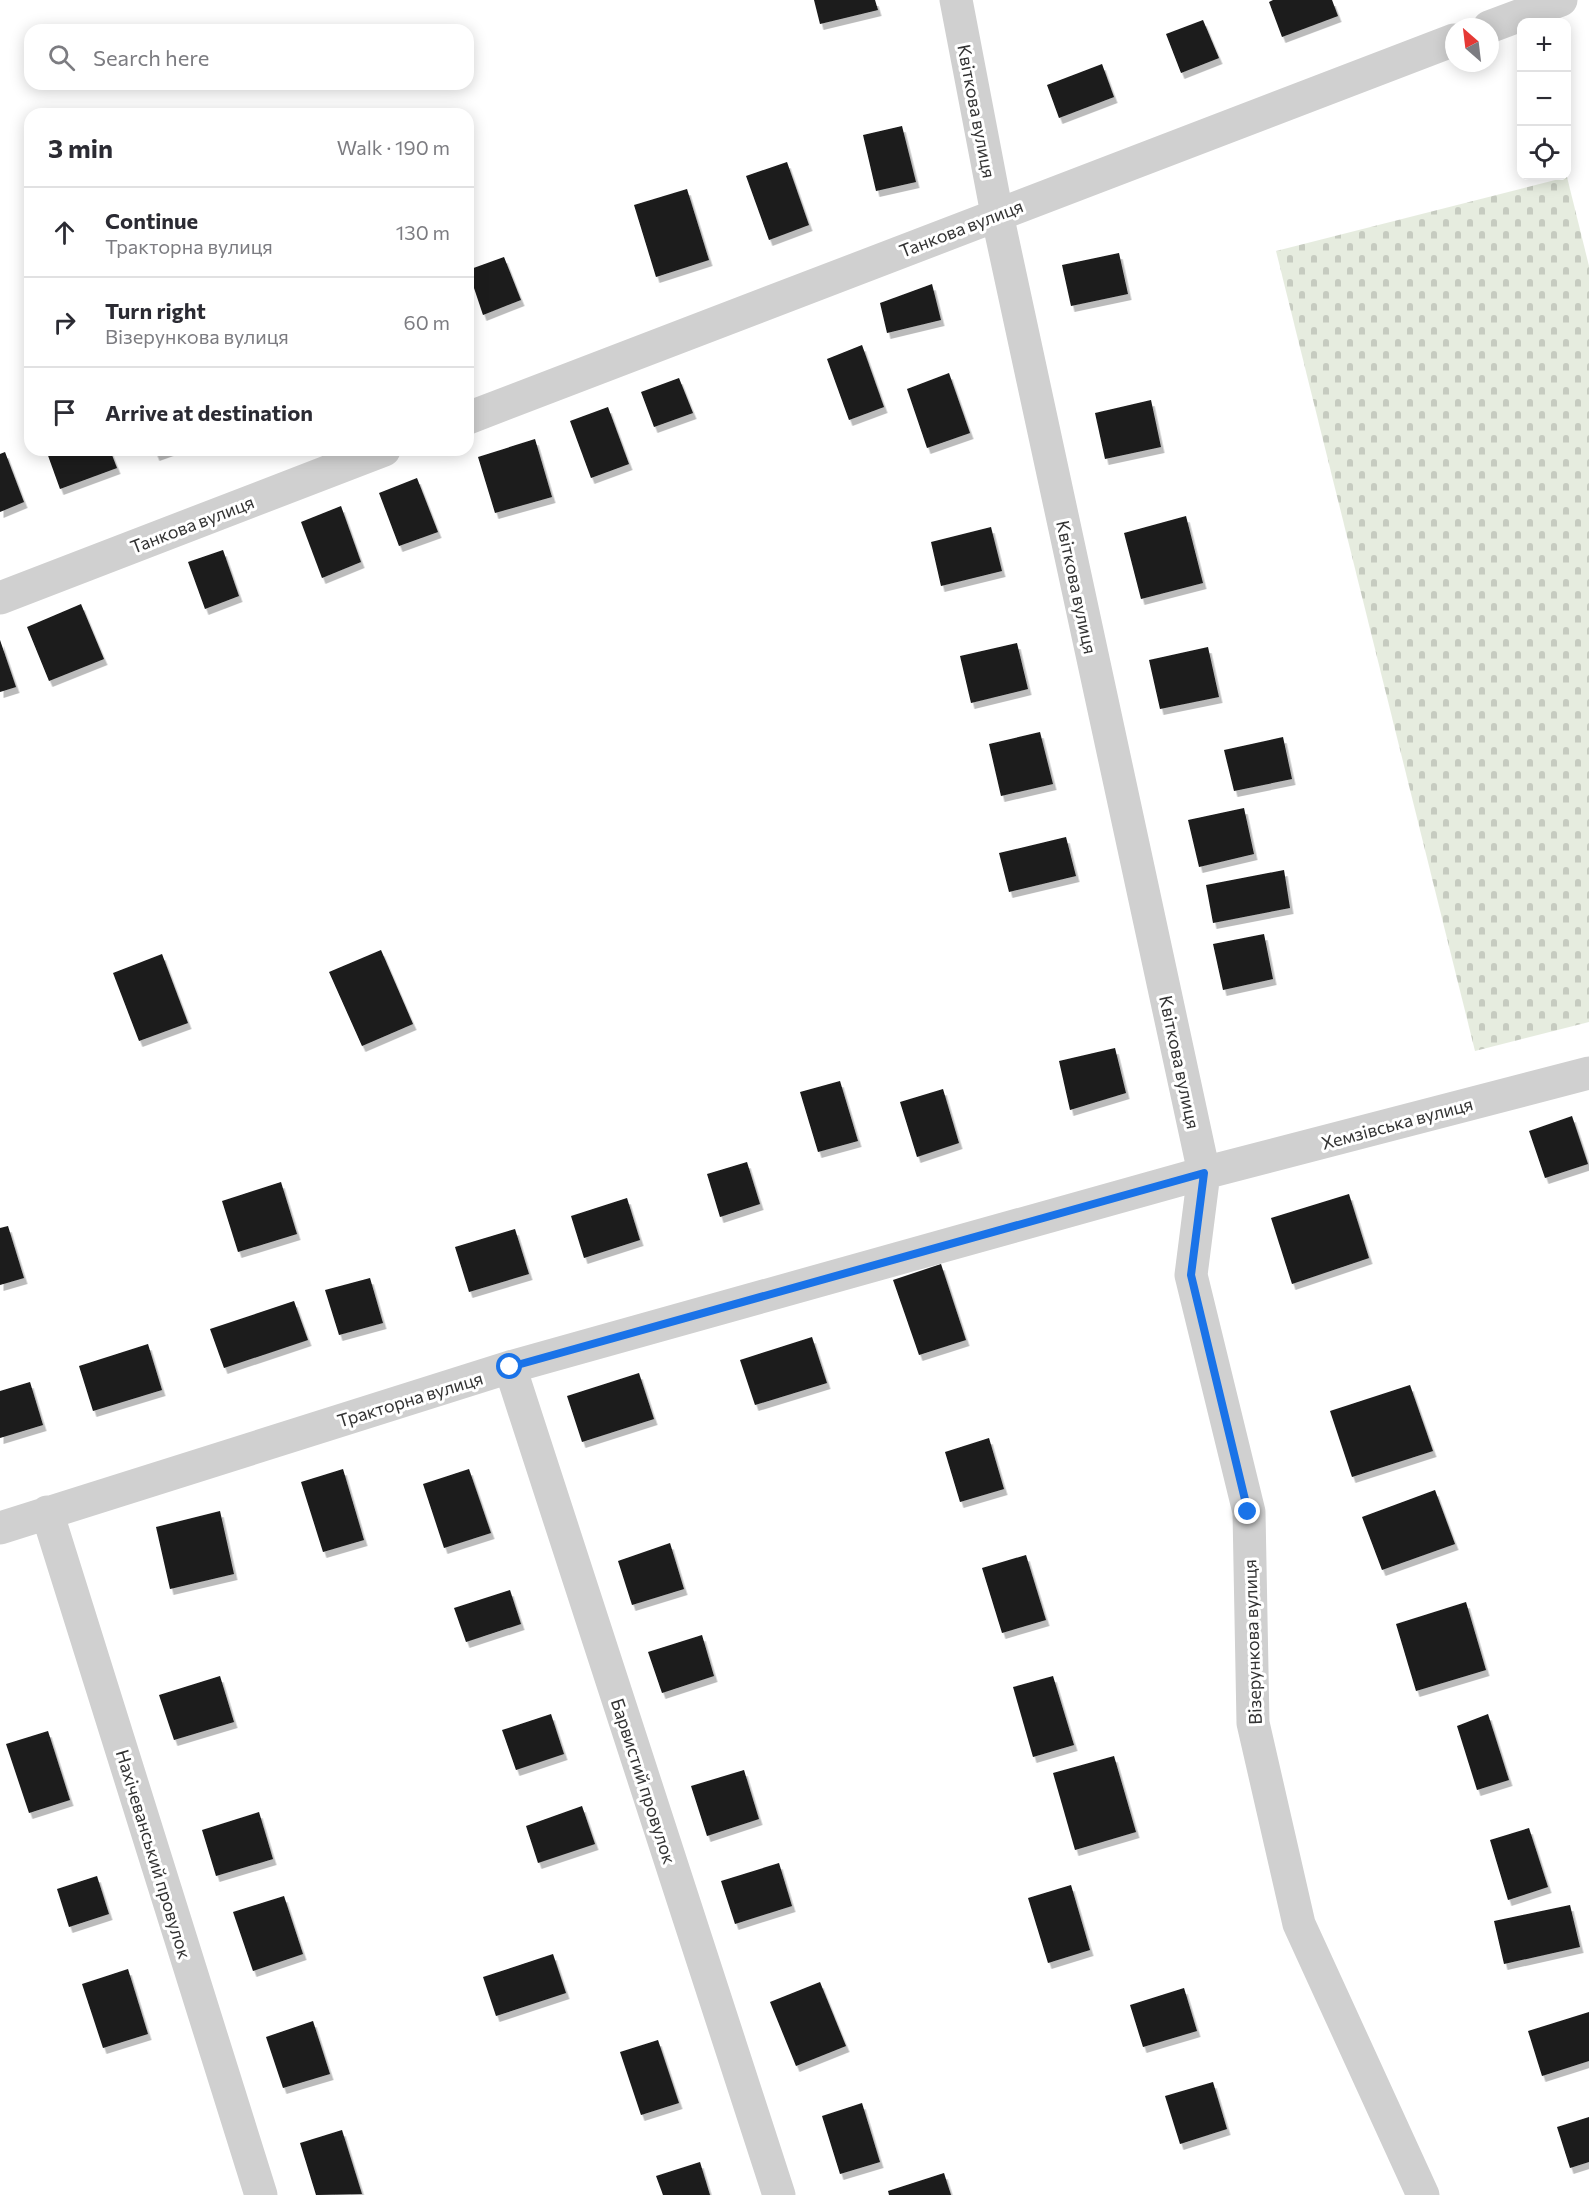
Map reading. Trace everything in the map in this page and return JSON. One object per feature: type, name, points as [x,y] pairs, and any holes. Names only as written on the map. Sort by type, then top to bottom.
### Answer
[{"type":"street","name":"Квіткова вулиця","points":[[956,0],[997,214],[1204,1173]]},
{"type":"street","points":[[1499,24],[1561,0]]},
{"type":"street","name":"Танкова вулиця","points":[[474,416],[1445,43]]},
{"type":"street","name":"Танкова вулиця","points":[[0,598],[368,456]]},
{"type":"street","name":"Хемзівська вулиця","points":[[1204,1173],[1589,1073]]},
{"type":"street","name":"Тракторна вулиця","points":[[0,1528],[510,1367],[1204,1173]]},
{"type":"street","name":"Візерункова вулиця","points":[[1204,1173],[1191,1275],[1248,1512],[1253,1723],[1299,1924],[1423,2195]]},
{"type":"street","name":"Барвистий провулок","points":[[510,1367],[779,2195]]},
{"type":"street","name":"Нахічеванський провулок","points":[[47,1512],[261,2195]]},
{"type":"green space","points":[[1555,180],[1568,180],[1589,266],[1589,1022],[1475,1051],[1276,251]]},
{"type":"building","points":[[814,0],[875,0],[878,10],[820,24]]},
{"type":"building","points":[[1273,0],[1332,0],[1338,16],[1282,37],[1269,2]]},
{"type":"building","points":[[1203,20],[1219,58],[1181,73],[1166,34]]},
{"type":"building","points":[[1102,64],[1114,97],[1059,118],[1047,85]]},
{"type":"building","points":[[902,126],[916,182],[876,191],[863,135]]},
{"type":"building","points":[[787,162],[809,225],[769,240],[746,176]]},
{"type":"building","points":[[687,189],[709,260],[656,277],[634,205]]},
{"type":"building","points":[[1119,253],[1128,294],[1071,306],[1062,265]]},
{"type":"building","points":[[504,257],[521,300],[483,315],[474,288],[474,268]]},
{"type":"building","points":[[932,284],[941,320],[887,333],[880,303]]},
{"type":"building","points":[[862,345],[884,407],[849,420],[827,359]]},
{"type":"building","points":[[949,373],[970,433],[927,448],[907,389]]},
{"type":"building","points":[[679,378],[693,413],[654,427],[641,392]]},
{"type":"building","points":[[1151,400],[1161,447],[1105,459],[1095,413]]},
{"type":"building","points":[[608,407],[629,464],[591,478],[570,421]]},
{"type":"building","points":[[535,439],[552,497],[495,513],[478,457]]},
{"type":"building","points":[[5,452],[24,502],[0,512],[0,454]]},
{"type":"building","points":[[48,456],[112,456],[117,468],[60,489]]},
{"type":"building","points":[[417,478],[438,532],[399,546],[379,493]]},
{"type":"building","points":[[341,506],[361,562],[322,578],[301,522]]},
{"type":"building","points":[[1186,516],[1203,583],[1141,599],[1124,533]]},
{"type":"building","points":[[991,527],[1002,571],[941,586],[931,542]]},
{"type":"building","points":[[223,550],[239,596],[205,609],[188,562]]},
{"type":"building","points":[[81,604],[104,659],[49,681],[27,627]]},
{"type":"building","points":[[0,640],[16,687],[0,692]]},
{"type":"building","points":[[1017,643],[1028,689],[971,703],[960,656]]},
{"type":"building","points":[[1208,647],[1219,697],[1160,709],[1149,660]]},
{"type":"building","points":[[1040,732],[1053,784],[1001,796],[989,744]]},
{"type":"building","points":[[1283,737],[1292,779],[1234,791],[1224,750]]},
{"type":"building","points":[[1244,808],[1254,854],[1199,867],[1188,820]]},
{"type":"building","points":[[1066,837],[1076,876],[1009,892],[999,853]]},
{"type":"building","points":[[1284,870],[1290,908],[1213,923],[1206,885]]},
{"type":"building","points":[[1264,934],[1273,979],[1223,990],[1213,944]]},
{"type":"building","points":[[381,950],[413,1024],[362,1046],[329,972]]},
{"type":"building","points":[[162,954],[188,1023],[139,1041],[113,973]]},
{"type":"building","points":[[1115,1048],[1126,1093],[1070,1110],[1059,1061]]},
{"type":"building","points":[[840,1081],[858,1141],[818,1152],[800,1092]]},
{"type":"building","points":[[943,1089],[959,1143],[917,1157],[900,1102]]},
{"type":"building","points":[[1572,1116],[1588,1164],[1545,1178],[1529,1131]]},
{"type":"building","points":[[747,1162],[760,1204],[720,1217],[707,1174]]},
{"type":"building","points":[[281,1182],[297,1234],[238,1252],[222,1201]]},
{"type":"building","points":[[1349,1194],[1369,1258],[1292,1284],[1271,1218]]},
{"type":"building","points":[[627,1198],[640,1240],[584,1258],[571,1216]]},
{"type":"building","points":[[8,1226],[24,1278],[0,1285],[0,1228]]},
{"type":"building","points":[[515,1229],[529,1274],[469,1292],[455,1247]]},
{"type":"building","points":[[941,1264],[966,1340],[919,1355],[893,1280]]},
{"type":"building","points":[[370,1278],[383,1323],[339,1335],[325,1290]]},
{"type":"building","points":[[294,1301],[308,1340],[224,1368],[210,1329]]},
{"type":"building","points":[[812,1337],[827,1383],[755,1405],[740,1360]]},
{"type":"building","points":[[148,1344],[162,1390],[93,1411],[79,1366]]},
{"type":"building","points":[[639,1373],[654,1419],[582,1442],[567,1396]]},
{"type":"building","points":[[30,1382],[43,1425],[0,1438],[0,1391]]},
{"type":"building","points":[[1410,1385],[1433,1451],[1352,1477],[1330,1411]]},
{"type":"building","points":[[989,1438],[1004,1489],[960,1502],[945,1452]]},
{"type":"building","points":[[343,1469],[364,1540],[323,1552],[301,1482]]},
{"type":"building","points":[[469,1469],[491,1533],[444,1548],[423,1484]]},
{"type":"building","points":[[1435,1490],[1455,1544],[1382,1570],[1362,1517]]},
{"type":"building","points":[[220,1511],[234,1574],[170,1589],[156,1527]]},
{"type":"building","points":[[670,1543],[684,1589],[632,1605],[618,1561]]},
{"type":"building","points":[[1026,1555],[1046,1620],[1002,1633],[982,1568]]},
{"type":"building","points":[[510,1590],[521,1624],[466,1642],[454,1608]]},
{"type":"building","points":[[1466,1602],[1486,1670],[1416,1691],[1396,1624]]},
{"type":"building","points":[[702,1635],[714,1676],[662,1693],[648,1652]]},
{"type":"building","points":[[220,1676],[234,1722],[174,1740],[159,1695]]},
{"type":"building","points":[[1053,1676],[1074,1745],[1033,1757],[1013,1687]]},
{"type":"building","points":[[551,1714],[564,1754],[516,1770],[502,1730]]},
{"type":"building","points":[[1488,1714],[1509,1780],[1477,1790],[1457,1726]]},
{"type":"building","points":[[48,1731],[70,1800],[29,1813],[6,1744]]},
{"type":"building","points":[[1114,1756],[1136,1832],[1075,1850],[1053,1773]]},
{"type":"building","points":[[744,1770],[759,1819],[707,1836],[691,1786]]},
{"type":"building","points":[[582,1806],[595,1844],[538,1863],[526,1826]]},
{"type":"building","points":[[259,1812],[273,1859],[216,1876],[202,1830]]},
{"type":"building","points":[[1529,1828],[1548,1887],[1508,1900],[1490,1840]]},
{"type":"building","points":[[779,1863],[792,1906],[735,1924],[721,1881]]},
{"type":"building","points":[[97,1876],[109,1914],[69,1927],[57,1889]]},
{"type":"building","points":[[1071,1885],[1090,1950],[1048,1963],[1028,1898]]},
{"type":"building","points":[[284,1896],[303,1954],[253,1971],[233,1912]]},
{"type":"building","points":[[1570,1905],[1580,1947],[1504,1964],[1494,1921]]},
{"type":"building","points":[[553,1954],[566,1993],[496,2016],[483,1977]]},
{"type":"building","points":[[128,1969],[148,2034],[103,2048],[82,1984]]},
{"type":"building","points":[[820,1982],[846,2046],[796,2066],[770,2002]]},
{"type":"building","points":[[1184,1988],[1197,2031],[1143,2047],[1130,2005]]},
{"type":"building","points":[[1589,2012],[1589,2061],[1542,2076],[1528,2031]]},
{"type":"building","points":[[313,2021],[330,2074],[283,2088],[266,2037]]},
{"type":"building","points":[[658,2040],[679,2103],[641,2115],[620,2052]]},
{"type":"building","points":[[1213,2082],[1227,2129],[1180,2144],[1165,2096]]},
{"type":"building","points":[[862,2103],[880,2162],[840,2174],[822,2116]]},
{"type":"building","points":[[1589,2117],[1589,2162],[1570,2168],[1557,2127]]},
{"type":"building","points":[[342,2130],[362,2194],[316,2195],[300,2143]]},
{"type":"building","points":[[700,2162],[710,2195],[663,2195],[656,2176]]},
{"type":"building","points":[[944,2173],[951,2195],[889,2195],[888,2191]]},
{"type":"route","points":[[510,1367],[1204,1173],[1191,1275],[1248,1512]]}]
